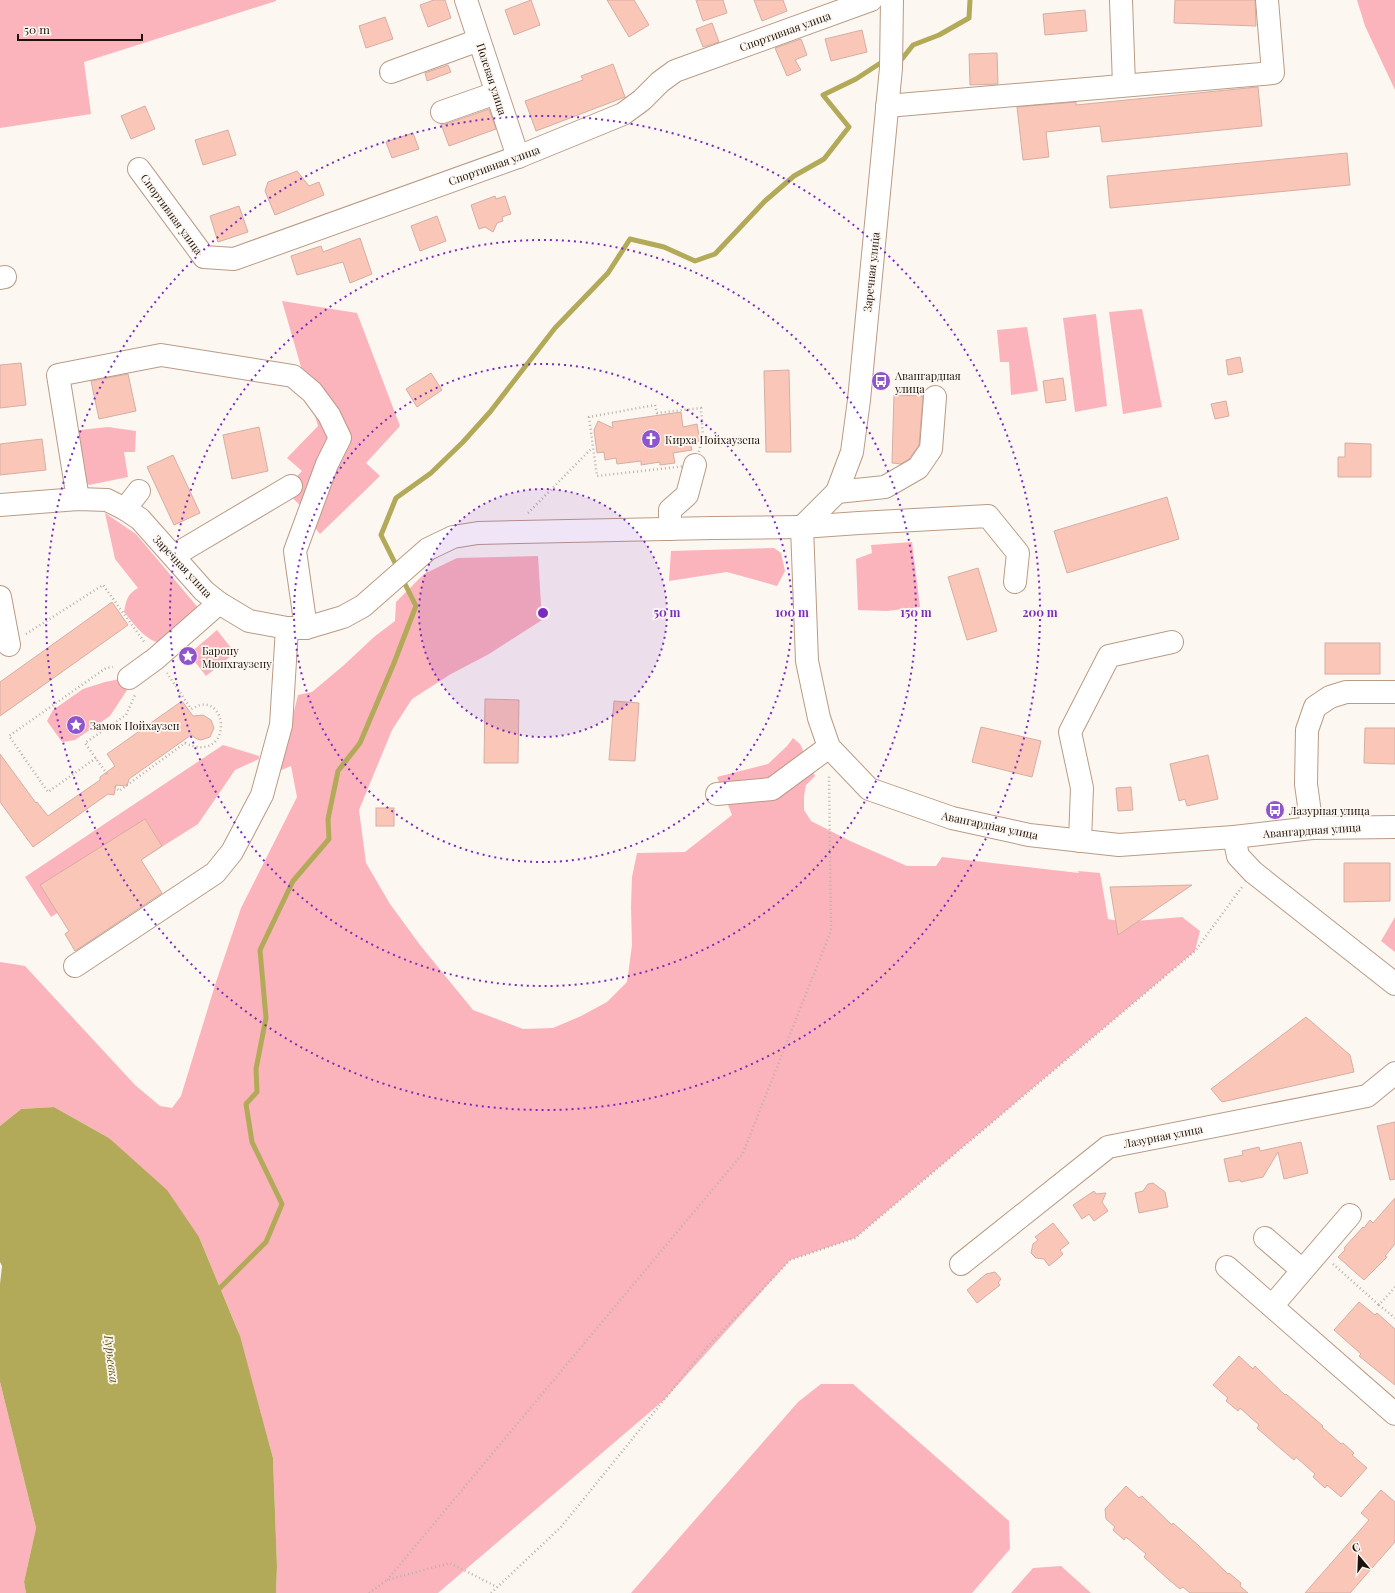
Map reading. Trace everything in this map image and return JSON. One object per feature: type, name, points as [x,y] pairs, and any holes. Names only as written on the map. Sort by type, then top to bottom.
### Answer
[{"type":"street","name":"Полевая улица","points":[[466,0],[518,157]]},
{"type":"street","name":"Спортивная улица","points":[[139,169],[204,257],[234,259],[518,157],[623,114],[642,100],[660,82],[675,72],[872,0]]},
{"type":"street","name":"Заречная улица","points":[[802,527],[837,492],[852,452],[859,400],[891,68],[892,0]]},
{"type":"street","points":[[1121,0],[1124,85]]},
{"type":"street","points":[[887,106],[1273,73],[1267,0]]},
{"type":"street","points":[[390,72],[479,40]]},
{"type":"street","points":[[442,112],[496,93]]},
{"type":"street","points":[[75,966],[215,873],[232,852],[262,795],[281,725],[297,628],[294,551],[326,464],[340,438],[329,414],[312,392],[293,376],[161,355],[58,375],[78,499]]},
{"type":"street","points":[[837,492],[885,488],[918,468],[931,449],[935,397]]},
{"type":"street","points":[[670,529],[670,510],[687,495],[695,465]]},
{"type":"street","points":[[173,556],[291,486]]},
{"type":"street","points":[[125,509],[139,491]]},
{"type":"street","name":"Заречная улица","points":[[0,505],[78,499],[107,500],[140,518],[204,591],[219,603],[249,621],[297,628],[342,617],[363,606],[428,549],[453,537],[478,533],[802,527],[988,516],[1018,552],[1015,582]]},
{"type":"street","name":"Авангардная улица","points":[[802,527],[807,661],[819,718],[829,747],[869,789],[952,818],[1029,835],[1119,845],[1234,837],[1312,828],[1395,827]]},
{"type":"street","points":[[0,597],[9,645]]},
{"type":"street","points":[[129,678],[154,660],[219,603]]},
{"type":"street","points":[[1080,841],[1082,788],[1070,732],[1109,656],[1172,642]]},
{"type":"street","points":[[1312,828],[1306,784],[1307,730],[1315,707],[1330,697],[1346,692],[1395,692]]},
{"type":"street","points":[[717,794],[772,789],[829,747]]},
{"type":"street","points":[[1234,837],[1238,856],[1253,872],[1395,984]]},
{"type":"street","name":"Лазурная улица","points":[[961,1264],[1108,1147],[1367,1096],[1395,1073]]},
{"type":"street","points":[[1272,1306],[1350,1215]]},
{"type":"street","points":[[1265,1238],[1302,1270]]},
{"type":"street","points":[[1227,1267],[1395,1414]]},
{"type":"path","points":[[655,405],[657,413],[701,408],[703,437],[695,465],[597,476],[592,448],[590,417],[655,405]]},
{"type":"path","points":[[526,515],[592,448]]},
{"type":"path","points":[[9,645],[103,585],[154,660],[191,709],[200,705],[208,706],[215,710],[221,721],[222,730],[219,738],[212,745],[204,747],[192,746],[185,743],[119,791],[115,786]]},
{"type":"path","points":[[96,758],[48,792],[9,736],[106,668],[121,667],[138,689],[126,715],[85,743],[96,758],[107,774]]},
{"type":"path","points":[[369,1593],[387,1580],[743,1153],[831,931],[829,747]]},
{"type":"path","points":[[491,1593],[561,1527],[706,1348],[790,1260],[855,1238],[1195,952],[1253,872]]},
{"type":"path","points":[[1319,1252],[1395,1318]]},
{"type":"path","points":[[1379,1305],[1395,1287]]},
{"type":"path","points":[[387,1580],[450,1563],[497,1587]]},
{"type":"shaded area","points":[[0,0],[276,1],[84,62],[91,114],[0,128]]},
{"type":"shaded area","points":[[1357,0],[1395,0],[1395,90],[1365,26]]},
{"type":"shaded area","points":[[282,301],[357,313],[400,426],[366,463],[380,476],[320,534],[300,509],[302,507],[284,490],[302,471],[287,458],[318,426]]},
{"type":"shaded area","points":[[1142,309],[1162,407],[1123,414],[1109,312]]},
{"type":"shaded area","points":[[1096,314],[1107,406],[1075,412],[1063,318]]},
{"type":"shaded area","points":[[1027,327],[1038,391],[1011,395],[1009,362],[1000,362],[997,330]]},
{"type":"shaded area","points":[[108,427],[136,431],[135,452],[124,452],[128,477],[89,485],[81,477],[71,431]]},
{"type":"shaded area","points":[[105,513],[136,534],[200,610],[167,646],[159,644],[147,637],[138,629],[124,612],[125,604],[128,598],[131,593],[138,588],[115,559]]},
{"type":"shaded area","points":[[912,542],[920,607],[887,611],[858,610],[856,559],[872,553],[871,545]]},
{"type":"shaded area","points":[[774,548],[781,553],[785,571],[777,586],[727,572],[669,581],[671,551]]},
{"type":"shaded area","points":[[538,556],[542,620],[489,654],[451,674],[412,699],[392,730],[359,810],[366,863],[390,904],[420,945],[473,1010],[523,1029],[553,1028],[581,1016],[607,1002],[627,982],[632,945],[632,877],[637,853],[685,852],[732,815],[717,777],[768,764],[787,746],[793,738],[800,744],[815,776],[806,785],[804,796],[804,810],[811,821],[850,841],[907,866],[936,866],[942,857],[1079,873],[1078,871],[1100,873],[1108,919],[1124,922],[1182,917],[1200,931],[1195,951],[855,1238],[790,1260],[664,1400],[438,1593],[276,1593],[277,1566],[273,1458],[238,1331],[199,1237],[109,1138],[54,1107],[21,1109],[0,1126],[0,962],[25,966],[135,1085],[160,1106],[172,1108],[181,1096],[216,982],[241,908],[297,797],[291,766],[279,771],[298,695],[312,692],[374,637],[395,621],[396,602],[424,574],[457,558]]},
{"type":"shaded area","points":[[217,630],[235,653],[206,676],[189,654]]},
{"type":"shaded area","points":[[120,679],[127,690],[110,716],[75,740],[62,742],[47,721],[53,710],[83,689]]},
{"type":"shaded area","points":[[223,745],[259,756],[259,759],[235,770],[198,824],[51,917],[25,877]]},
{"type":"shaded area","points":[[1395,917],[1395,952],[1381,941]]},
{"type":"shaded area","points":[[0,1382],[36,1528],[24,1582],[26,1593],[0,1593]]},
{"type":"shaded area","points":[[821,1384],[853,1384],[1009,1521],[1010,1549],[972,1593],[631,1593],[798,1402]]},
{"type":"shaded area","points":[[1061,1566],[1091,1593],[1011,1593],[1033,1568]]},
{"type":"water","name":"Гурьевка","points":[[54,1107],[109,1138],[167,1190],[199,1237],[240,1336],[273,1458],[277,1566],[276,1593],[26,1593],[24,1582],[36,1528],[0,1382],[0,1284],[2,1266],[0,1262],[0,1126],[21,1109]]},
{"type":"building","points":[[434,0],[445,0],[451,18],[428,27],[420,5]]},
{"type":"building","points":[[531,0],[540,25],[514,35],[505,10]]},
{"type":"building","points":[[607,0],[634,0],[649,25],[629,37]]},
{"type":"building","points":[[696,0],[723,0],[727,13],[703,21]]},
{"type":"building","points":[[754,0],[783,0],[787,11],[762,21]]},
{"type":"building","points":[[1175,0],[1255,0],[1256,26],[1174,23]]},
{"type":"building","points":[[1085,10],[1087,31],[1045,35],[1043,14]]},
{"type":"building","points":[[385,17],[393,39],[366,48],[359,26]]},
{"type":"building","points":[[712,23],[719,42],[703,47],[696,29]]},
{"type":"building","points":[[862,30],[867,52],[831,61],[825,39]]},
{"type":"building","points":[[801,39],[807,55],[795,60],[801,70],[787,76],[775,48]]},
{"type":"building","points":[[997,53],[998,84],[970,85],[969,54]]},
{"type":"building","points":[[613,64],[625,97],[536,131],[525,101],[583,80],[581,76]]},
{"type":"building","points":[[448,65],[451,72],[427,81],[425,73]]},
{"type":"building","points":[[1258,87],[1262,126],[1102,142],[1100,126],[1046,132],[1049,157],[1023,160],[1017,107],[1076,102],[1076,105]]},
{"type":"building","points":[[145,106],[155,129],[131,139],[121,116]]},
{"type":"building","points":[[489,109],[496,129],[449,146],[441,124],[446,124]]},
{"type":"building","points":[[228,130],[236,155],[203,165],[195,140]]},
{"type":"building","points":[[413,133],[419,149],[392,158],[386,142]]},
{"type":"building","points":[[1347,153],[1350,185],[1110,208],[1107,176]]},
{"type":"building","points":[[297,171],[309,186],[319,182],[324,195],[275,215],[265,191],[268,182]]},
{"type":"building","points":[[495,196],[496,199],[505,196],[511,214],[502,217],[503,221],[497,223],[493,232],[485,227],[479,229],[471,205]]},
{"type":"building","points":[[239,206],[248,232],[218,242],[210,216]]},
{"type":"building","points":[[437,216],[446,241],[420,251],[411,226]]},
{"type":"building","points":[[360,238],[372,274],[350,283],[343,262],[297,275],[291,256],[321,246],[323,252]]},
{"type":"building","points":[[1240,357],[1243,372],[1228,375],[1226,360]]},
{"type":"building","points":[[21,363],[26,405],[0,408],[0,365]]},
{"type":"building","points":[[789,370],[791,452],[766,452],[764,371]]},
{"type":"building","points":[[431,373],[442,390],[417,407],[406,389]]},
{"type":"building","points":[[128,374],[136,411],[99,419],[91,381]]},
{"type":"building","points":[[1063,378],[1066,400],[1046,403],[1043,381]]},
{"type":"building","points":[[894,395],[923,396],[919,445],[909,459],[901,464],[892,463]]},
{"type":"building","points":[[1226,401],[1229,416],[1215,419],[1211,404]]},
{"type":"building","name":"Кирха Нойхаузена","points":[[681,412],[683,427],[697,424],[700,441],[690,442],[692,450],[673,453],[675,463],[660,465],[660,462],[641,465],[641,461],[617,464],[616,458],[605,460],[604,452],[597,453],[594,430],[598,421],[613,428],[612,422]]},
{"type":"building","points":[[259,427],[268,471],[232,479],[223,435]]},
{"type":"building","points":[[42,439],[46,470],[0,475],[0,444]]},
{"type":"building","points":[[1345,443],[1371,444],[1371,477],[1338,477],[1338,457],[1345,457]]},
{"type":"building","points":[[173,455],[200,513],[174,525],[147,467]]},
{"type":"building","points":[[1167,497],[1179,539],[1067,573],[1054,531]]},
{"type":"building","points":[[978,568],[997,631],[967,640],[948,577]]},
{"type":"building","points":[[112,602],[128,625],[0,716],[0,682]]},
{"type":"building","points":[[1325,643],[1380,643],[1380,674],[1325,674]]},
{"type":"building","points":[[485,699],[519,700],[518,763],[484,763]]},
{"type":"building","points":[[182,701],[193,716],[203,715],[211,720],[214,728],[210,737],[201,740],[191,735],[129,779],[127,786],[116,785],[114,795],[108,794],[33,847],[0,802],[0,754],[36,803],[37,802],[48,816],[100,780],[100,777],[115,766],[107,754]]},
{"type":"building","points":[[614,701],[639,703],[635,761],[609,760]]},
{"type":"building","points":[[981,727],[1041,741],[1032,777],[972,762]]},
{"type":"building","points":[[1365,728],[1395,728],[1395,764],[1364,763]]},
{"type":"building","points":[[1208,755],[1218,799],[1187,806],[1185,799],[1179,801],[1170,764]]},
{"type":"building","points":[[1131,787],[1133,810],[1118,811],[1116,788]]},
{"type":"building","points":[[376,808],[394,808],[394,826],[376,826]]},
{"type":"building","points":[[145,819],[162,846],[141,860],[162,893],[75,951],[65,934],[69,931],[40,885]]},
{"type":"building","points":[[1344,863],[1390,863],[1390,901],[1344,902]]},
{"type":"building","points":[[1192,885],[1118,935],[1110,887]]},
{"type":"building","points":[[1306,1017],[1350,1055],[1354,1072],[1222,1102],[1211,1089]]},
{"type":"building","points":[[1395,1122],[1395,1179],[1390,1180],[1377,1126]]},
{"type":"building","points":[[1301,1142],[1308,1173],[1284,1179],[1278,1152],[1263,1177],[1241,1182],[1240,1180],[1229,1182],[1224,1159],[1243,1155],[1242,1151],[1259,1147],[1260,1151]]},
{"type":"building","points":[[1153,1183],[1165,1192],[1168,1207],[1139,1213],[1135,1193],[1143,1191],[1148,1184]]},
{"type":"building","points":[[1094,1191],[1096,1194],[1106,1193],[1102,1202],[1108,1211],[1094,1221],[1089,1214],[1082,1219],[1073,1205]]},
{"type":"building","points":[[1395,1198],[1395,1244],[1385,1256],[1387,1257],[1364,1280],[1338,1257],[1363,1227],[1364,1228],[1370,1220],[1373,1223]]},
{"type":"building","points":[[1053,1223],[1069,1243],[1060,1250],[1063,1254],[1049,1266],[1044,1259],[1036,1258],[1031,1253],[1033,1244],[1038,1240],[1035,1237]]},
{"type":"building","points":[[995,1272],[1001,1279],[998,1283],[1000,1285],[977,1303],[967,1290],[986,1274]]},
{"type":"building","points":[[1359,1302],[1375,1315],[1377,1313],[1395,1329],[1395,1385],[1359,1356],[1361,1354],[1334,1330]]},
{"type":"building","points":[[1239,1356],[1253,1369],[1255,1366],[1285,1395],[1286,1394],[1323,1426],[1322,1427],[1341,1444],[1343,1443],[1354,1453],[1352,1455],[1367,1468],[1341,1497],[1327,1485],[1325,1488],[1313,1477],[1315,1474],[1296,1457],[1294,1460],[1281,1449],[1257,1428],[1259,1425],[1240,1408],[1238,1411],[1226,1401],[1228,1398],[1213,1385]]},
{"type":"building","points":[[1126,1486],[1139,1498],[1142,1496],[1172,1525],[1173,1523],[1228,1574],[1229,1573],[1241,1583],[1240,1586],[1248,1593],[1190,1593],[1183,1587],[1180,1589],[1168,1579],[1144,1557],[1146,1554],[1126,1537],[1124,1540],[1113,1530],[1115,1527],[1106,1519],[1105,1509]]},
{"type":"building","points":[[1381,1490],[1395,1502],[1395,1542],[1350,1593],[1305,1593],[1369,1520],[1361,1513]]},
{"type":"waterway","points":[[902,59],[913,45],[939,35],[969,18],[970,0]]},
{"type":"waterway","points":[[398,569],[381,535],[396,498],[431,473],[463,442],[490,412],[555,328],[608,273],[630,239],[664,247],[695,261],[715,254],[765,201],[794,176],[824,159],[849,127],[823,95],[856,79],[882,62]]},
{"type":"waterway","points":[[215,1293],[266,1242],[282,1204],[252,1142],[246,1104],[257,1092],[256,1069],[266,1018],[260,950],[293,881],[329,839],[328,819],[338,771],[360,743],[394,663],[416,606],[402,578]]},
{"type":"place","name":"Авангардная улица","points":[[881,381]]},
{"type":"place","name":"Кирха Нойхаузена","points":[[651,439]]},
{"type":"place","name":"Барону Мюнхгаузену","points":[[188,656]]},
{"type":"place","name":"Замок Нойхаузен","points":[[76,725]]},
{"type":"place","name":"Лазурная улица","points":[[1275,810]]}]
